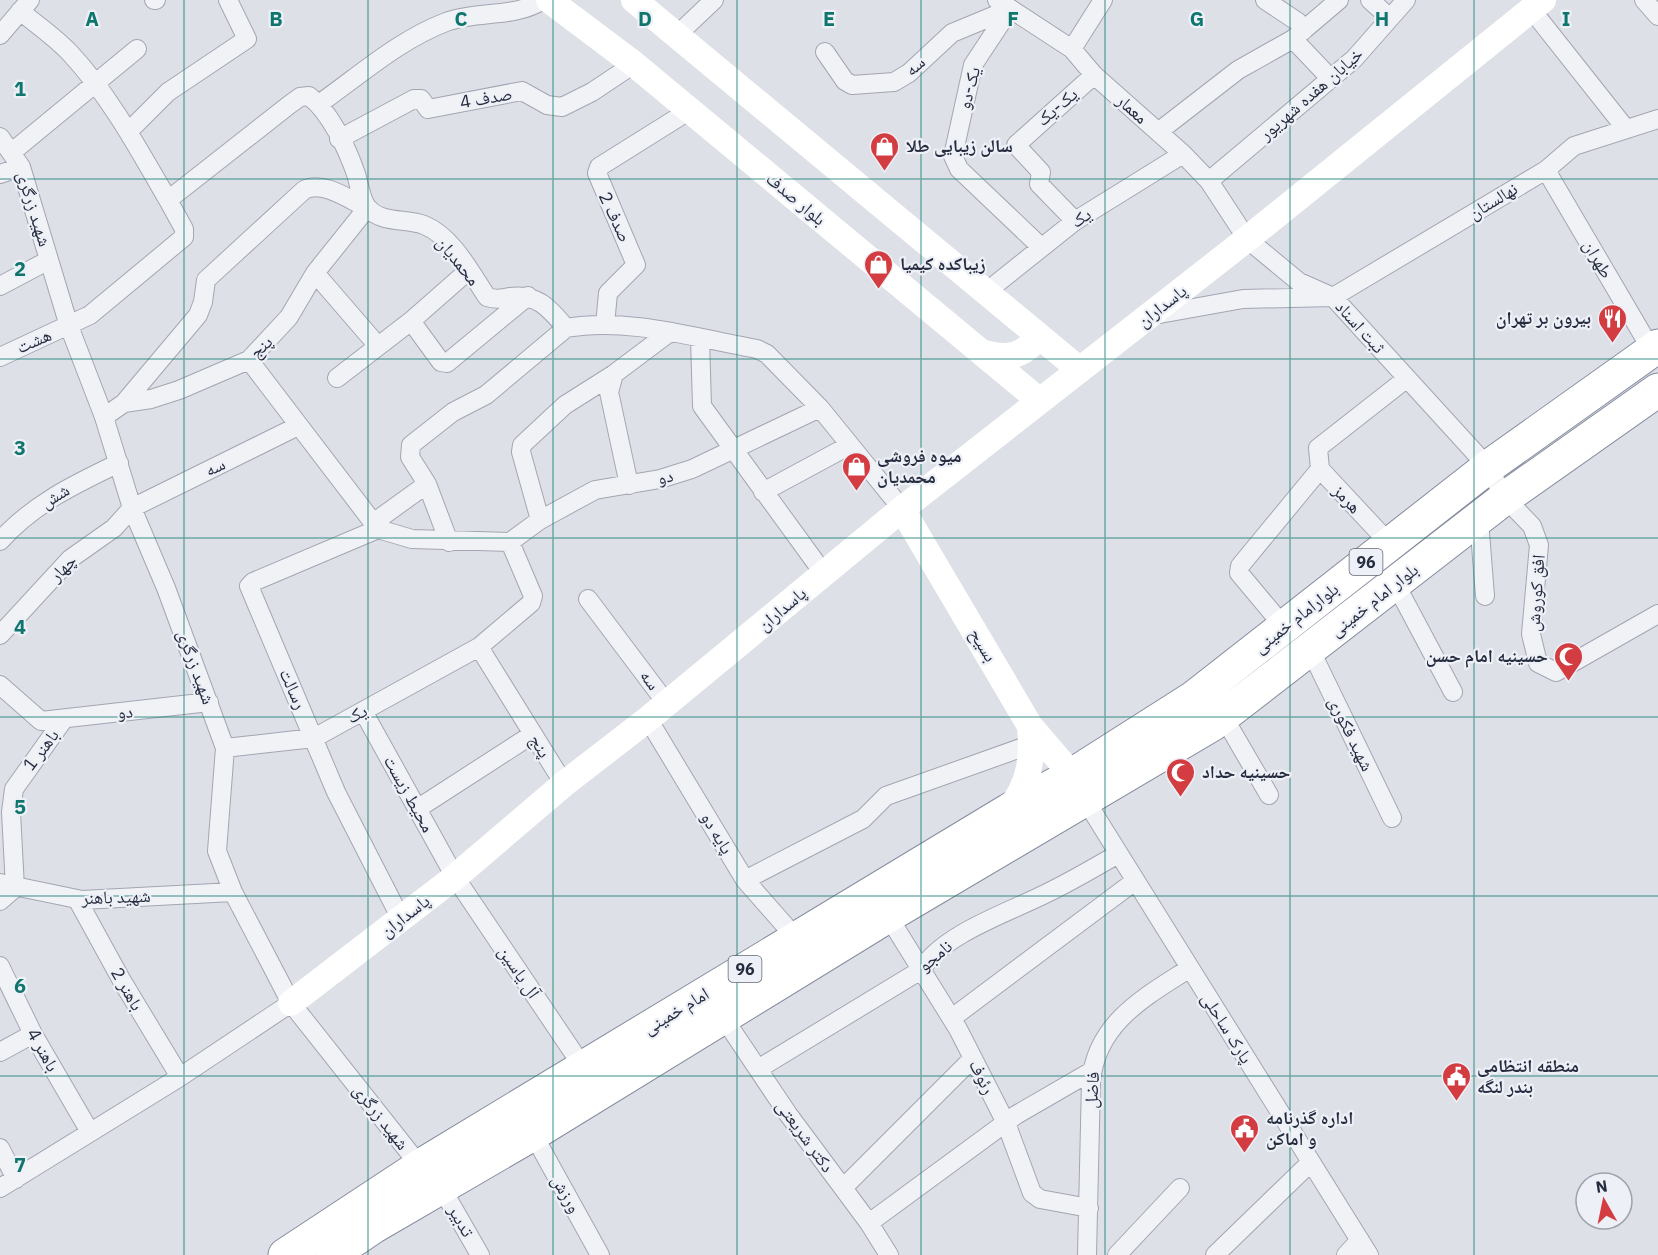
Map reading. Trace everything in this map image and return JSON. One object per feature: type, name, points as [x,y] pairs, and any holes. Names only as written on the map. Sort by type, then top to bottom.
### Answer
[{"type":"highway","name":"بلوارامام خمینی","points":[[1079,788],[1488,467],[1655,348]]},
{"type":"highway","name":"بلوار امام خمینی","points":[[1079,788],[1223,716],[1505,498],[1658,390]]},
{"type":"highway","name":"امام خمینی","points":[[332,1255],[430,1176],[583,1067],[1009,810],[1079,788]]},
{"type":"highway","name":"امام خمینی","points":[[285,1255],[430,1176],[533,1134],[888,915],[1079,788]]},
{"type":"street","points":[[128,132],[168,92],[247,39],[228,0]]},
{"type":"street","points":[[320,104],[420,34],[463,17],[517,11],[530,8],[543,0]]},
{"type":"street","name":"بلوار صدف","points":[[549,0],[634,64],[1040,401]]},
{"type":"street","points":[[634,0],[1080,370]]},
{"type":"street","points":[[676,36],[714,0]]},
{"type":"street","points":[[1072,50],[1103,0]]},
{"type":"street","points":[[1265,0],[1298,22],[1298,35],[1331,79]]},
{"type":"street","points":[[1158,132],[1238,70],[1298,35],[1339,0]]},
{"type":"street","points":[[1370,0],[1390,18]]},
{"type":"street","name":"خیابان هفده شهریور","points":[[1209,181],[1354,59],[1406,0]]},
{"type":"street","points":[[1644,0],[1658,16]]},
{"type":"street","points":[[0,35],[25,5],[69,52],[95,85],[128,132],[168,200],[300,97],[309,96],[320,104],[353,166],[367,208]]},
{"type":"street","name":"معمار","points":[[1003,5],[1072,50],[1094,75],[1183,154],[1209,181],[1247,239],[1299,282],[1334,297]]},
{"type":"street","name":"سه","points":[[825,52],[845,81],[852,85],[894,82],[909,73],[952,33],[1003,5]]},
{"type":"street","name":"یک-دو","points":[[1003,5],[973,65],[952,156],[959,169],[1041,247]]},
{"type":"street","points":[[1537,5],[1626,129]]},
{"type":"street","name":"پاسداران","points":[[8,1183],[180,1077],[291,1003],[401,919],[902,509],[1247,239],[1537,5]]},
{"type":"street","points":[[0,174],[137,49]]},
{"type":"street","name":"صدف 4","points":[[339,139],[414,99],[421,99],[428,109],[522,91],[547,105],[562,107],[592,92],[634,64]]},
{"type":"street","name":"یک-یک","points":[[1075,221],[1039,184],[1041,172],[1016,145],[1094,75]]},
{"type":"street","name":"صدف 2","points":[[605,325],[608,293],[636,265],[597,173],[599,167],[690,110]]},
{"type":"street","name":"نهالستان","points":[[1334,297],[1546,170],[1574,147],[1658,119]]},
{"type":"street","name":"شهید زرگری","points":[[0,137],[16,160],[50,260],[69,326],[104,417],[132,507],[166,588],[225,748],[217,851],[233,892],[291,1003],[430,1176]]},
{"type":"street","name":"یک","points":[[986,292],[1075,221],[1183,154]]},
{"type":"street","name":"طهران","points":[[1546,170],[1655,348]]},
{"type":"street","name":"محمدیان","points":[[124,403],[198,315],[204,302],[206,280],[310,187],[326,189],[367,208],[382,218],[425,226],[444,239],[487,297],[493,299],[528,296]]},
{"type":"street","name":"هشت","points":[[0,357],[90,315],[184,237],[184,229],[168,200]]},
{"type":"street","name":"پنج","points":[[104,417],[124,403],[151,399],[179,390],[249,360],[289,318],[315,273],[367,208]]},
{"type":"street","points":[[0,286],[50,260]]},
{"type":"street","points":[[337,378],[411,321],[469,270]]},
{"type":"street","points":[[315,273],[378,346]]},
{"type":"street","points":[[411,321],[441,362],[447,363],[528,296],[538,300],[566,328]]},
{"type":"street","name":"ثبت اسناد","points":[[1149,316],[1243,298],[1334,297],[1488,467],[1505,498]]},
{"type":"street","points":[[449,542],[428,484],[410,457],[411,445],[453,412],[486,395],[566,328],[586,324],[670,332],[757,349],[767,354],[820,408],[902,509]]},
{"type":"street","points":[[540,520],[521,452],[522,446],[566,405],[614,375],[670,332]]},
{"type":"street","points":[[981,352],[999,357],[1014,356],[1031,346],[1039,336]]},
{"type":"street","points":[[700,339],[702,406],[824,574]]},
{"type":"street","points":[[249,360],[375,526],[412,539],[449,542],[510,542],[533,596],[531,603],[479,647]]},
{"type":"street","points":[[614,375],[609,392],[629,484]]},
{"type":"street","name":"هرمز","points":[[1390,544],[1320,469],[1318,448],[1406,379]]},
{"type":"street","name":"دو","points":[[510,542],[540,520],[595,490],[692,469],[820,408]]},
{"type":"street","name":"سه","points":[[132,507],[298,426]]},
{"type":"street","points":[[763,492],[850,445]]},
{"type":"street","name":"شش","points":[[0,541],[38,505],[119,463]]},
{"type":"street","points":[[1285,628],[1239,573],[1240,566],[1320,469]]},
{"type":"street","points":[[375,526],[428,484]]},
{"type":"street","name":"افق کوروش","points":[[1505,498],[1532,526],[1539,545],[1531,634],[1538,663],[1556,672],[1656,621]]},
{"type":"street","name":"چهار","points":[[0,635],[70,559],[114,528],[132,507]]},
{"type":"street","name":"بسیح","points":[[902,509],[1031,735],[1079,788]]},
{"type":"street","points":[[1479,520],[1485,596]]},
{"type":"street","name":"رسالت","points":[[375,526],[253,582],[249,586],[336,792],[401,919]]},
{"type":"street","points":[[1395,583],[1453,692]]},
{"type":"street","name":"سه","points":[[588,599],[658,711]]},
{"type":"street","name":"یک","points":[[225,748],[314,738],[479,647]]},
{"type":"street","name":"پنج","points":[[479,647],[564,784]]},
{"type":"street","name":"شهید فکوری","points":[[1310,649],[1392,818]]},
{"type":"street","name":"دو","points":[[0,685],[41,721],[209,702]]},
{"type":"street","name":"محیط زیست","points":[[363,711],[454,877]]},
{"type":"street","name":"پایه دو","points":[[658,711],[745,880],[796,938]]},
{"type":"street","points":[[1223,716],[1269,795]]},
{"type":"street","name":"باهنر 1","points":[[8,885],[14,789],[64,718]]},
{"type":"street","points":[[417,809],[533,734]]},
{"type":"street","points":[[745,880],[863,819],[886,796],[1031,735],[1030,771],[1023,793],[1009,810]]},
{"type":"street","name":"پارک ساحلی","points":[[1079,788],[1364,1248]]},
{"type":"street","name":"نامجو","points":[[758,1069],[921,970],[935,951],[964,934],[1075,879],[1118,854]]},
{"type":"street","name":"آل یاسین","points":[[454,877],[583,1067]]},
{"type":"street","points":[[952,1018],[1135,881]]},
{"type":"street","points":[[0,901],[8,885]]},
{"type":"street","name":"شهید باهنر","points":[[8,885],[77,899],[233,892]]},
{"type":"street","name":"باهنر 2","points":[[77,899],[122,981],[180,1077]]},
{"type":"street","name":"رئوف","points":[[888,915],[952,1018],[973,1058],[1006,1123],[1036,1197],[1089,1208]]},
{"type":"street","name":"باهنر 4","points":[[0,966],[33,1034],[90,1132]]},
{"type":"street","name":"فاضل","points":[[1087,1255],[1092,1071],[1103,1038],[1117,1019],[1133,1004],[1190,968]]},
{"type":"street","name":"دکتر شریعتی","points":[[723,1017],[788,1114],[869,1223],[889,1255]]},
{"type":"street","points":[[0,1052],[33,1034]]},
{"type":"street","points":[[843,1188],[973,1058]]},
{"type":"street","points":[[869,1223],[1006,1123],[1092,1071]]},
{"type":"street","name":"ورزش","points":[[533,1134],[600,1255]]},
{"type":"street","points":[[0,1148],[8,1183]]},
{"type":"street","points":[[1215,1255],[1311,1162]]},
{"type":"street","name":"تدبیر","points":[[430,1176],[480,1255]]},
{"type":"street","points":[[1117,1255],[1180,1188]]},
{"type":"street","points":[[1346,1255],[1364,1248]]},
{"type":"place","name":"سالن زیبایی طلا","points":[[885,172]]},
{"type":"place","name":"زیباکده کیمیا","points":[[879,290]]},
{"type":"place","name":"بیرون بر تهران","points":[[1612,344]]},
{"type":"place","name":"میوه فروشی محمدیان","points":[[856,492]]},
{"type":"place","name":"حسینیه امام حسن","points":[[1569,682]]},
{"type":"place","name":"حسینیه حداد","points":[[1181,798]]},
{"type":"place","name":"منطقه انتظامی بندر لنگه","points":[[1456,1102]]},
{"type":"place","name":"اداره گذرنامه و اماکن","points":[[1245,1154]]}]
